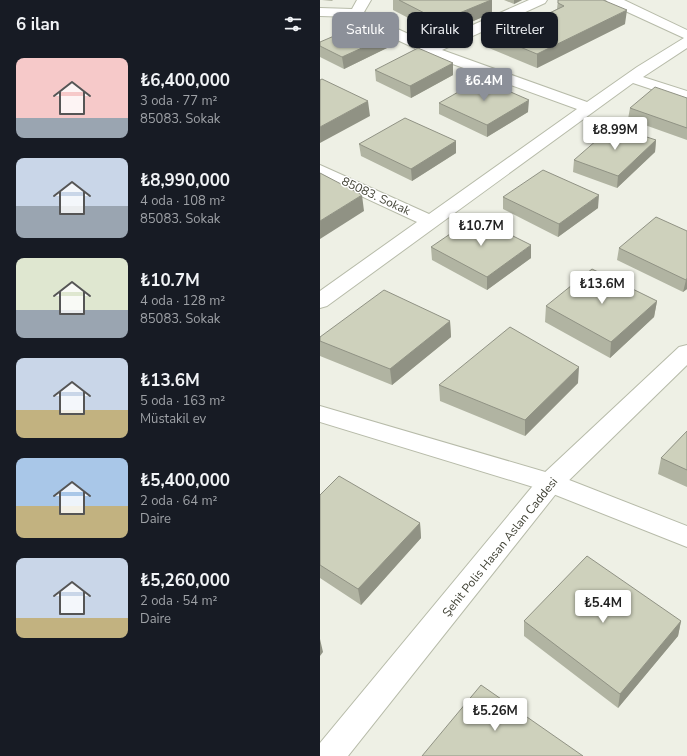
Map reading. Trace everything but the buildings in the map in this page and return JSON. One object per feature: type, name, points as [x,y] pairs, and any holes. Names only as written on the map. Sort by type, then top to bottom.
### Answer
[{"type":"street","points":[[357,12],[364,0]]},
{"type":"street","points":[[432,50],[540,0]]},
{"type":"street","points":[[613,0],[687,35]]},
{"type":"street","points":[[320,12],[332,12]]},
{"type":"street","points":[[399,36],[473,66],[590,108]]},
{"type":"street","points":[[320,301],[632,78],[687,42]]},
{"type":"street","points":[[632,78],[687,96]]},
{"type":"street","name":"85083. Sokak","points":[[320,170],[432,222]]},
{"type":"street","name":"Şehit Polis Hasan Aslan Caddesi","points":[[329,756],[550,483],[687,352]]},
{"type":"street","points":[[320,414],[550,483],[687,537]]}]
